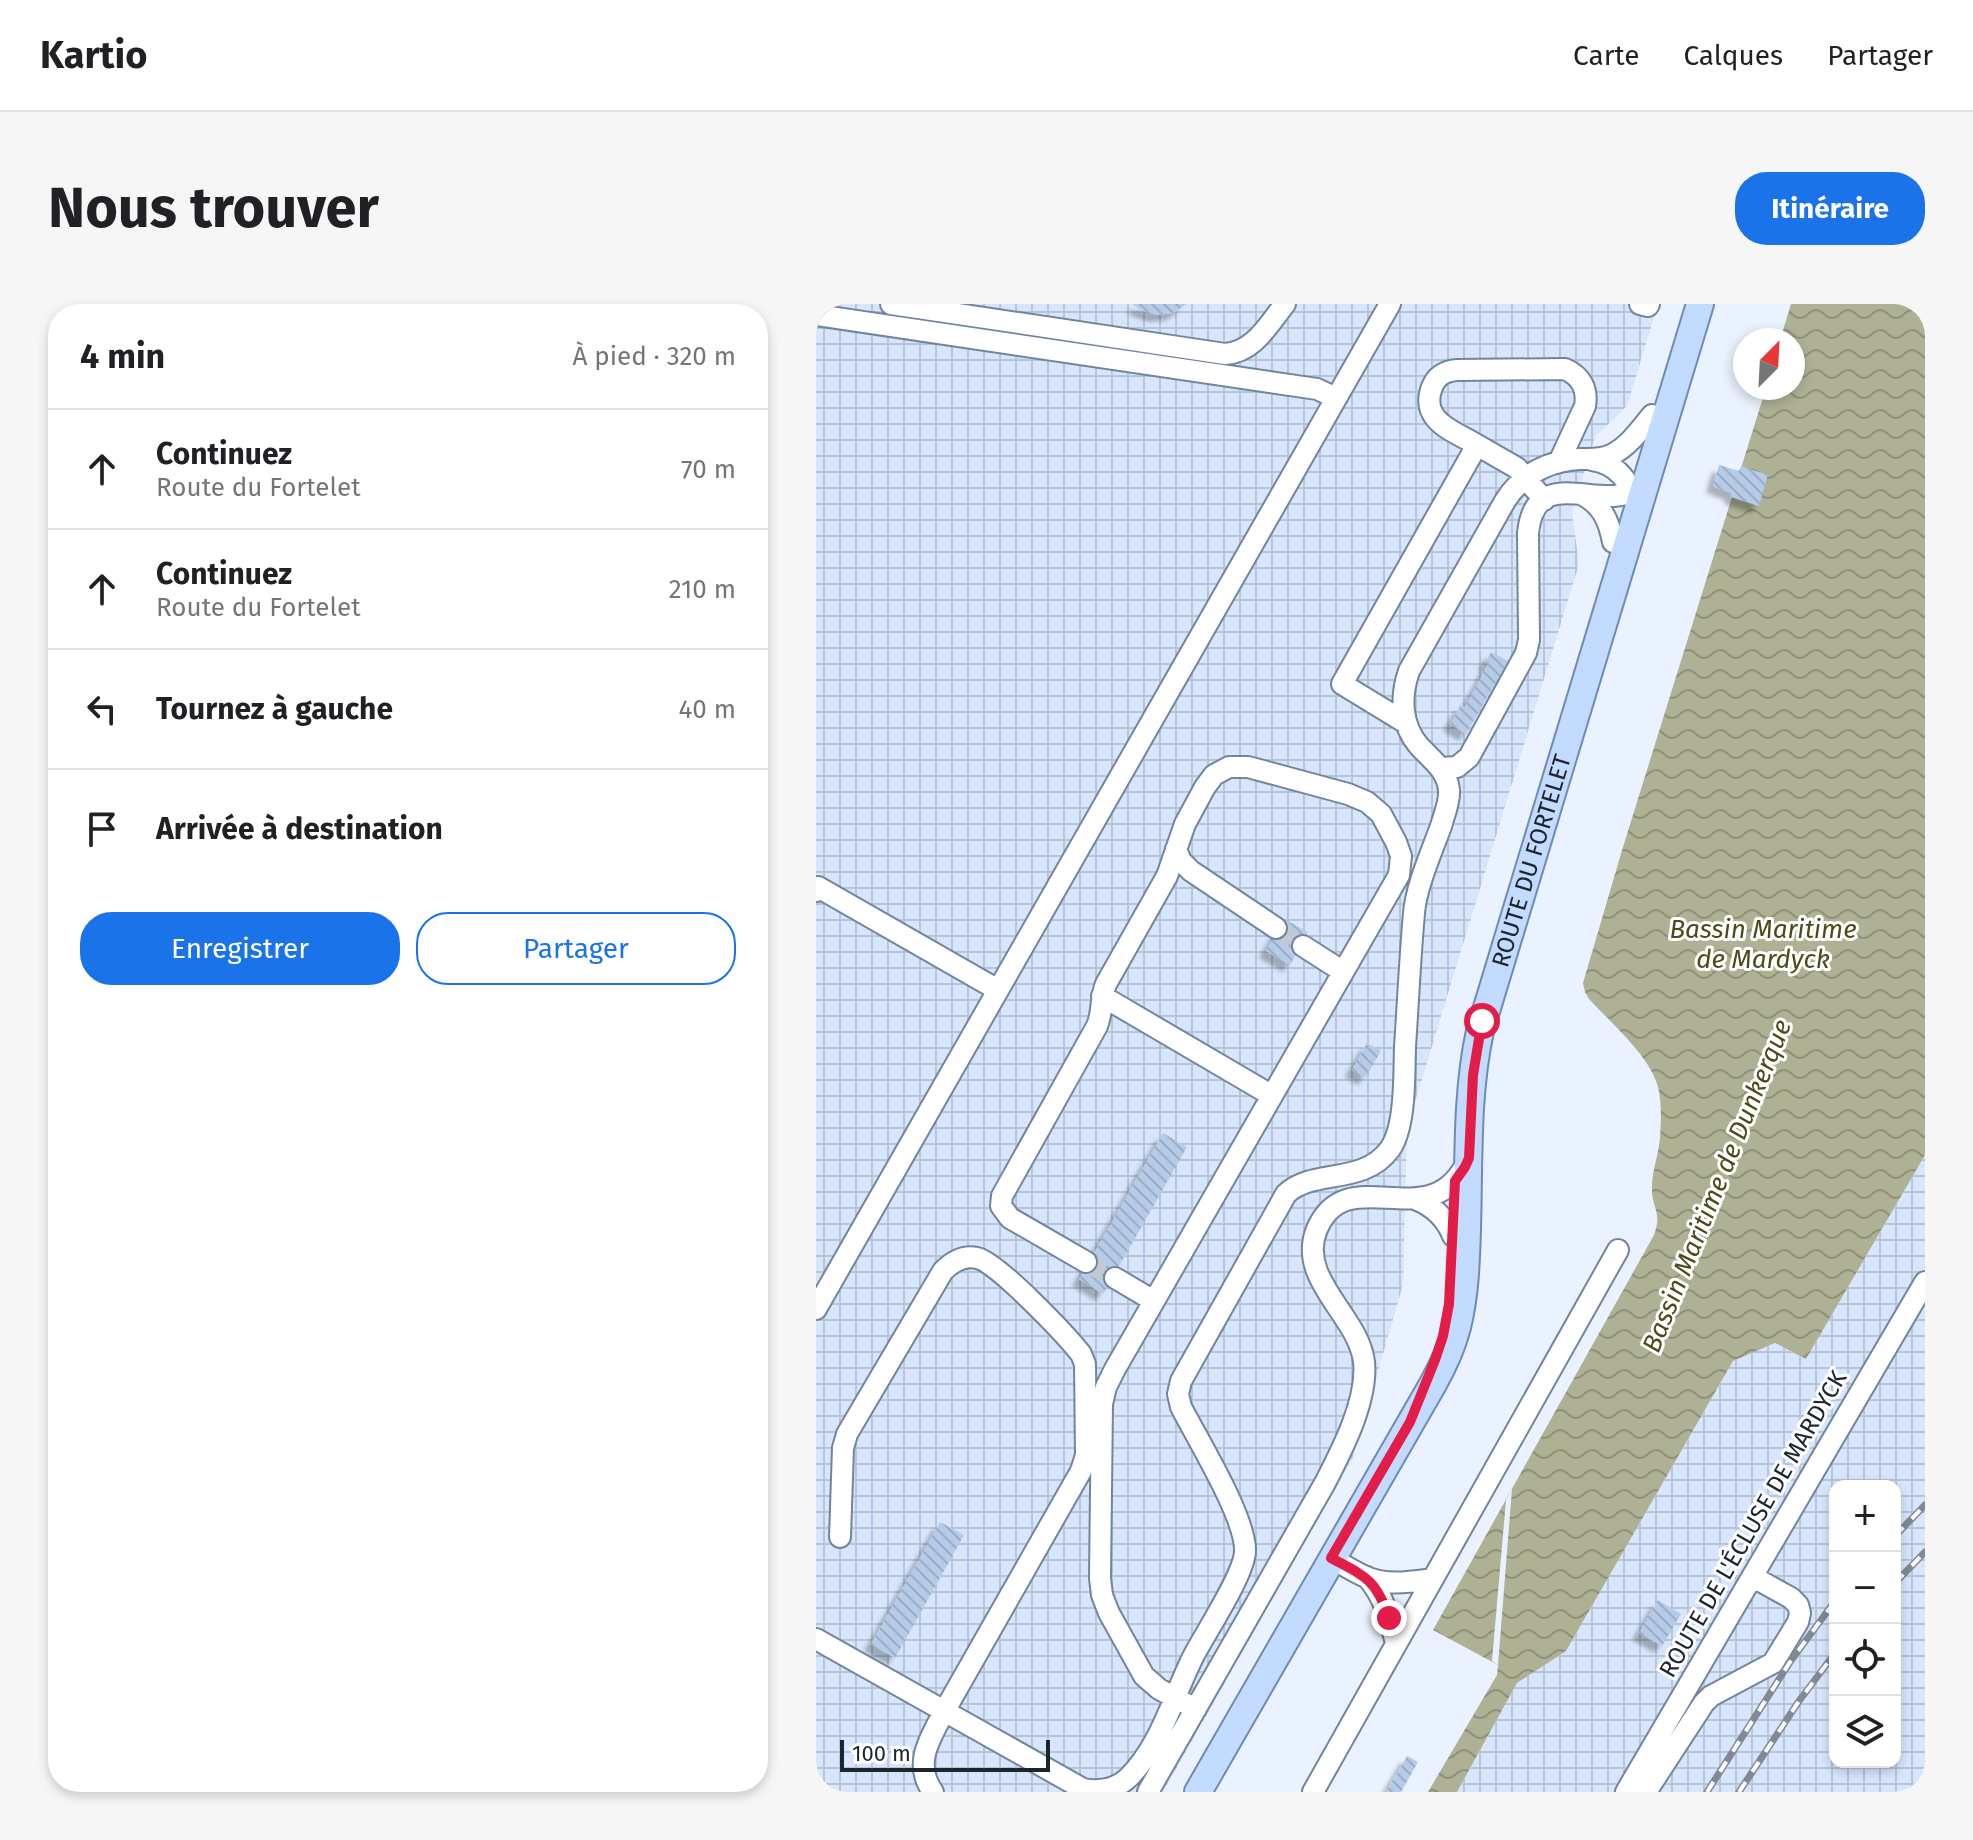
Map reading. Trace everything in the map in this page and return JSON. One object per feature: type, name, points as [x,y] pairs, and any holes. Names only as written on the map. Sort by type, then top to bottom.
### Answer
[{"type":"main road","name":"ROUTE DU FORTELET","points":[[1410,1422],[1445,1326],[1451,1279],[1458,1072],[1466,1028],[1613,542],[1635,494],[1652,415],[1685,304]]},
{"type":"main road","name":"ROUTE DU FORTELET","points":[[1198,1792],[1438,1375],[1458,1324],[1466,1262],[1473,1075],[1482,1021],[1635,494],[1700,304]]},
{"type":"street","points":[[891,304],[1225,354],[1240,351],[1254,343],[1285,304]]},
{"type":"street","points":[[816,1309],[1390,304]]},
{"type":"street","points":[[1640,304],[1649,304]]},
{"type":"street","points":[[816,315],[1317,389],[1336,398]]},
{"type":"street","points":[[1544,500],[1517,468],[1437,421],[1429,402],[1435,381],[1442,374],[1457,370],[1565,369],[1574,373],[1584,388],[1585,406],[1559,462]]},
{"type":"street","points":[[816,1639],[1081,1789],[1103,1791],[1117,1786],[1136,1769],[1176,1698],[1194,1654],[1240,1569],[1245,1552],[1231,1503],[1181,1407],[1178,1394],[1181,1381],[1286,1194],[1301,1184],[1359,1171],[1378,1161],[1393,1144],[1399,1122],[1414,906],[1449,799],[1448,784],[1441,768],[1414,739],[1406,723],[1404,687],[1413,662],[1515,487],[1526,477],[1559,462],[1604,458],[1618,451],[1652,415]]},
{"type":"street","points":[[1406,723],[1342,684],[1477,445]]},
{"type":"street","points":[[1592,459],[1615,468],[1635,494]]},
{"type":"street","points":[[1441,768],[1457,767],[1469,757],[1526,653],[1529,633],[1528,533],[1533,514],[1544,500],[1561,492],[1612,496],[1635,494]]},
{"type":"street","points":[[1581,494],[1601,509],[1611,528],[1613,542]]},
{"type":"street","points":[[1086,1262],[1010,1218],[1003,1210],[1003,1192],[1097,1026],[1106,984],[1163,884],[1185,824],[1205,787],[1218,772],[1229,767],[1248,767],[1353,795],[1373,806],[1385,820],[1401,856],[1396,881],[1110,1378],[1102,1404],[1102,1595],[1144,1676],[1153,1685],[1196,1709]]},
{"type":"street","points":[[1176,849],[1181,861],[1191,871],[1276,928]]},
{"type":"street","points":[[817,888],[998,990]]},
{"type":"street","points":[[1303,946],[1342,971]]},
{"type":"street","points":[[1102,996],[1271,1095]]},
{"type":"street","points":[[1148,1792],[1336,1463],[1360,1397],[1364,1360],[1358,1342],[1316,1269],[1313,1244],[1317,1229],[1330,1212],[1350,1199],[1373,1196],[1415,1199],[1435,1195],[1455,1181],[1469,1158]]},
{"type":"street","points":[[1415,1199],[1437,1212],[1453,1236]]},
{"type":"street","points":[[1313,1792],[1618,1250]]},
{"type":"street","points":[[840,1537],[843,1448],[847,1434],[943,1271],[965,1258],[975,1257],[985,1261],[1006,1277],[1081,1354],[1085,1364],[1086,1455],[1079,1476],[926,1747],[924,1775],[933,1792]]},
{"type":"street","points":[[1115,1278],[1154,1301]]},
{"type":"street","name":"ROUTE DE L'ÉCLUSE DE MARDYCK","points":[[1626,1792],[1925,1282]]},
{"type":"street","points":[[1331,1558],[1367,1577],[1398,1583],[1432,1579]]},
{"type":"street","points":[[1367,1577],[1386,1608],[1396,1643]]},
{"type":"street","points":[[1646,1792],[1704,1703],[1711,1696],[1773,1663],[1798,1622],[1800,1613],[1795,1601],[1753,1577]]},
{"type":"shaded area","points":[[816,304],[1658,304],[1627,406],[1595,437],[1572,512],[1579,564],[1407,1128],[1403,1285],[1353,1457],[1163,1792],[816,1792]]},
{"type":"shaded area","points":[[1925,1155],[1925,1792],[1457,1792],[1517,1683],[1566,1651],[1733,1361],[1775,1343],[1806,1359]]},
{"type":"water","name":"Bassin Maritime de Mardyck","points":[[1791,304],[1925,304],[1925,1155],[1806,1359],[1775,1343],[1733,1361],[1566,1651],[1517,1683],[1457,1792],[1428,1792],[1497,1675],[1498,1665],[1433,1630],[1656,1227],[1652,1187],[1660,1131],[1658,1087],[1647,1064],[1629,1040],[1589,999],[1583,983],[1762,400],[1805,400],[1805,328],[1784,328]]},
{"type":"pier","points":[[1512,1489],[1498,1665],[1492,1661],[1506,1500]]},
{"type":"building","points":[[1132,304],[1187,304],[1173,313],[1157,315]]},
{"type":"building","points":[[1719,465],[1739,471],[1741,466],[1768,475],[1759,506],[1731,497],[1732,493],[1713,486]]},
{"type":"building","points":[[1491,652],[1508,661],[1466,734],[1450,724],[1461,705],[1465,707],[1488,664],[1485,663]]},
{"type":"building","points":[[1284,919],[1308,932],[1290,965],[1266,951]]},
{"type":"building","points":[[1367,1043],[1381,1051],[1365,1078],[1352,1070]]},
{"type":"building","points":[[1163,1133],[1187,1147],[1103,1294],[1079,1279]]},
{"type":"building","points":[[940,1522],[964,1535],[895,1658],[871,1644]]},
{"type":"building","points":[[1658,1600],[1681,1614],[1662,1646],[1639,1633]]},
{"type":"building","points":[[1407,1756],[1418,1762],[1401,1792],[1386,1792]]},
{"type":"tunnel","points":[[1276,928],[1303,946]]},
{"type":"tunnel","points":[[1086,1262],[1115,1278]]},
{"type":"railway","points":[[1901,1530],[1925,1505]]},
{"type":"railway","points":[[1901,1577],[1925,1552]]},
{"type":"railway","points":[[1707,1792],[1790,1662],[1829,1609]]},
{"type":"railway","points":[[1739,1792],[1829,1661]]},
{"type":"route","points":[[1389,1618],[1367,1577],[1331,1558],[1410,1422],[1439,1348],[1451,1279],[1455,1181],[1469,1158],[1473,1075],[1482,1021]]},
{"type":"water label","name":"Bassin Maritime de Dunkerque","points":[[1717,1186]]}]
